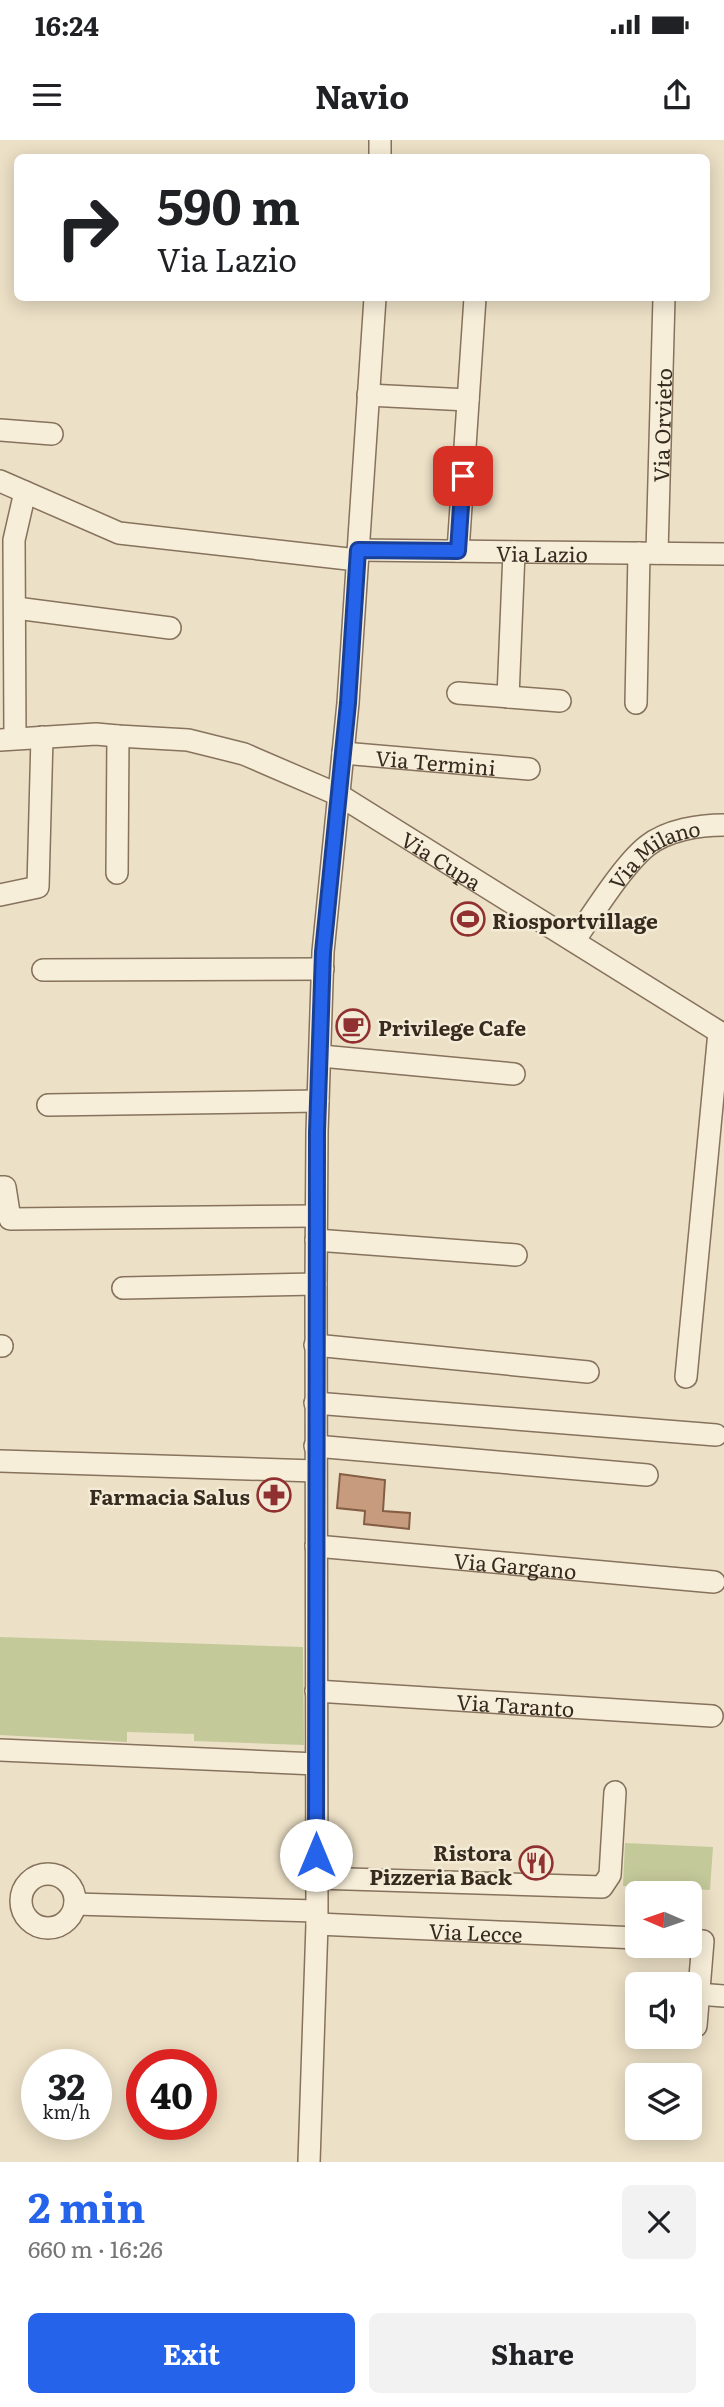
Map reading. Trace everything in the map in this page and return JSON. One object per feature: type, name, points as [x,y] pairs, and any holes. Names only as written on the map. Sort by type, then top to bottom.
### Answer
[{"type":"street","points":[[309,2162],[316,1918],[315,1403],[318,1101],[323,970],[343,754],[375,301]]},
{"type":"street","points":[[458,551],[475,301]]},
{"type":"street","name":"Via Orvieto","points":[[635,703],[648,553],[664,301]]},
{"type":"street","points":[[369,395],[468,400]]},
{"type":"street","points":[[0,430],[52,434]]},
{"type":"street","name":"Via Lazio","points":[[0,481],[119,533],[358,555],[458,551],[724,554]]},
{"type":"street","points":[[8,739],[16,608],[14,540],[25,492]]},
{"type":"street","points":[[508,697],[514,552]]},
{"type":"street","points":[[16,608],[170,628]]},
{"type":"street","points":[[458,693],[560,701]]},
{"type":"street","points":[[117,736],[117,873]]},
{"type":"street","name":"Via Cupa","points":[[8,739],[117,736],[188,740],[244,754],[339,796],[722,1034]]},
{"type":"street","points":[[0,895],[38,887],[41,737]]},
{"type":"street","name":"Via Termini","points":[[343,754],[529,769]]},
{"type":"street","name":"Via Milano","points":[[574,941],[630,864],[648,845],[676,832],[724,825]]},
{"type":"street","points":[[43,970],[323,970]]},
{"type":"street","points":[[687,1377],[722,1034]]},
{"type":"street","points":[[321,1056],[514,1074]]},
{"type":"street","points":[[48,1105],[318,1101]]},
{"type":"street","points":[[0,1188],[5,1187],[10,1219],[316,1216]]},
{"type":"street","points":[[316,1240],[516,1255]]},
{"type":"street","points":[[122,1287],[316,1284]]},
{"type":"street","points":[[316,1345],[588,1372]]},
{"type":"street","points":[[315,1403],[716,1436]]},
{"type":"street","points":[[315,1446],[647,1475]]},
{"type":"street","points":[[0,1461],[315,1472]]},
{"type":"street","name":"Via Gargano","points":[[316,1546],[714,1581]]},
{"type":"street","name":"Via Taranto","points":[[316,1691],[712,1716]]},
{"type":"street","points":[[0,1750],[316,1764]]},
{"type":"street","points":[[316,1878],[602,1886],[610,1875],[615,1792]]},
{"type":"street","name":"Via Lecce","points":[[75,1904],[625,1937]]},
{"type":"street","points":[[702,1994],[724,1996]]},
{"type":"green space","points":[[0,1637],[303,1647],[304,1745],[194,1741],[194,1734],[127,1732],[127,1742],[0,1735]]},
{"type":"green space","points":[[625,1843],[713,1847],[710,1890],[702,1890],[702,1881],[625,1881],[623,1886]]},
{"type":"building","points":[[340,1474],[385,1480],[383,1511],[410,1513],[409,1529],[364,1524],[365,1511],[337,1508]]},
{"type":"place","name":"Riosportvillage","points":[[468,919]]},
{"type":"place","name":"Privilege Cafe","points":[[353,1026]]},
{"type":"place","name":"Farmacia Salus","points":[[274,1495]]},
{"type":"place","name":"Ristora Pizzeria Back","points":[[536,1863]]},
{"type":"route","points":[[316,1855],[317,1132],[323,952],[348,703],[358,550],[458,551],[463,476]]}]
